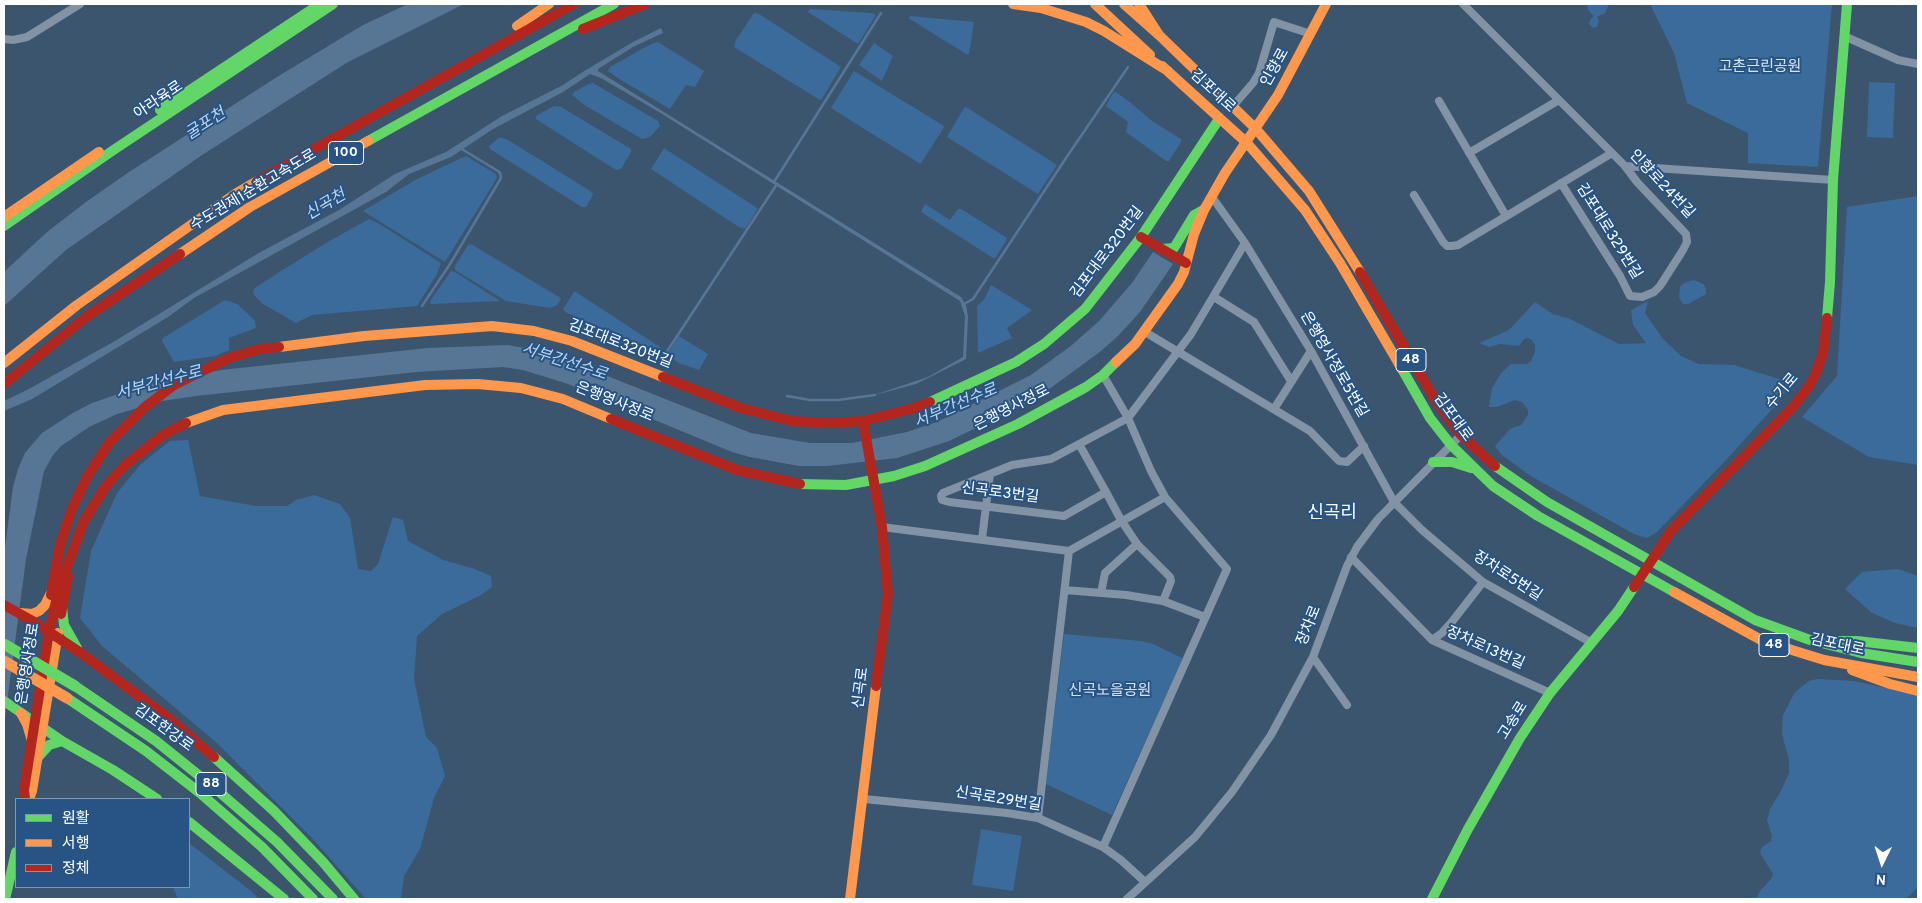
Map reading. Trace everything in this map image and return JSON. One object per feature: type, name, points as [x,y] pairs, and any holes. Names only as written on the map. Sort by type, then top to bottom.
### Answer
[{"type":"main road","points":[[482,54],[514,28],[549,4]]},
{"type":"main road","name":"수도권제1순환고속도로","points":[[4,363],[77,305],[235,194],[574,4]]},
{"type":"main road","name":"수도권제1순환고속도로","points":[[4,384],[86,316],[250,207],[614,4]]},
{"type":"main road","points":[[535,47],[645,4]]},
{"type":"main road","points":[[1013,4],[1041,8],[1086,22],[1104,31],[1168,71]]},
{"type":"main road","name":"김포대로","points":[[1095,4],[1246,143],[1290,190],[1323,234],[1430,418],[1451,445],[1473,468],[1514,501],[1741,630],[1777,646],[1824,660],[1918,677]]},
{"type":"main road","name":"김포대로","points":[[1124,4],[1233,106],[1297,176],[1320,207],[1436,401],[1461,434],[1478,452],[1524,487],[1755,620],[1810,640],[1861,653],[1918,662]]},
{"type":"main road","points":[[1139,4],[1159,35]]},
{"type":"main road","name":"인향로","points":[[1246,143],[1286,82],[1326,4]]},
{"type":"main road","name":"수기로","points":[[1644,574],[1671,531],[1714,490],[1793,407],[1816,373],[1823,353],[1830,282],[1833,180],[1847,4]]},
{"type":"main road","name":"아라육로","points":[[4,218],[72,169],[324,5]]},
{"type":"main road","name":"아라육로","points":[[4,226],[324,5]]},
{"type":"main road","name":"김포대로320번길","points":[[53,635],[49,615],[60,545],[72,509],[87,477],[109,443],[130,421],[160,395],[208,367],[229,358],[260,349],[286,345],[482,326],[534,331],[572,341],[718,400],[773,418],[812,423],[864,426],[939,398],[1000,371],[1030,354],[1061,331],[1085,310],[1106,284],[1141,236],[1219,118]]},
{"type":"main road","name":"은행영사정로","points":[[25,798],[24,790],[32,741],[39,725],[47,696],[59,588],[78,536],[94,503],[125,465],[163,435],[192,420],[223,410],[425,385],[478,384],[542,392],[585,407],[737,470],[803,485],[828,486],[909,472],[973,446],[1049,408],[1103,376],[1124,356],[1145,332],[1178,284],[1204,210],[1246,143]]},
{"type":"main road","points":[[1162,249],[1174,248],[1194,215],[1204,210]]},
{"type":"main road","points":[[1141,236],[1186,263]]},
{"type":"main road","name":"신곡로","points":[[850,899],[888,594],[882,527],[864,426]]},
{"type":"main road","points":[[1433,462],[1452,462],[1473,468]]},
{"type":"main road","name":"은행영사정로","points":[[53,635],[62,607],[78,536]]},
{"type":"main road","name":"고송로","points":[[1432,899],[1468,829],[1520,738],[1550,693],[1618,611],[1644,574]]},
{"type":"main road","points":[[32,617],[45,605],[52,591]]},
{"type":"main road","points":[[4,605],[20,614],[32,617],[53,635],[81,653],[170,719],[233,774],[291,829],[354,899]]},
{"type":"main road","points":[[62,607],[64,625],[70,638],[81,653]]},
{"type":"main road","points":[[1810,640],[1857,641],[1918,648]]},
{"type":"main road","name":"김포한강로","points":[[4,644],[75,686],[156,741],[218,790],[277,842],[333,899]]},
{"type":"main road","points":[[1824,660],[1890,684],[1918,691]]},
{"type":"main road","name":"김포한강로","points":[[4,661],[67,698],[146,751],[200,793],[262,847],[314,899]]},
{"type":"main road","points":[[12,706],[155,798]]},
{"type":"main road","points":[[12,706],[28,724],[32,741]]},
{"type":"main road","name":"은행영사정로","points":[[29,798],[38,757],[39,725]]},
{"type":"main road","points":[[38,757],[49,745],[62,740]]},
{"type":"main road","points":[[190,823],[284,899]]},
{"type":"main road","points":[[5,899],[15,856]]},
{"type":"street","points":[[4,39],[13,40],[27,37],[80,4]]},
{"type":"street","name":"인향로24번길","points":[[1463,4],[1625,166],[1637,182],[1682,228],[1688,238],[1683,250],[1660,286],[1654,292],[1642,297],[1630,296]]},
{"type":"street","points":[[1233,106],[1253,83],[1259,72],[1274,22],[1311,34]]},
{"type":"street","points":[[1844,36],[1898,60],[1918,64]]},
{"type":"street","points":[[1469,153],[1559,100]]},
{"type":"street","points":[[1439,101],[1506,216]]},
{"type":"street","name":"인향로24번길","points":[[1414,195],[1446,246],[1458,245],[1612,153]]},
{"type":"street","points":[[1625,166],[1833,180]]},
{"type":"street","name":"김포대로329번길","points":[[1561,183],[1620,276],[1630,296]]},
{"type":"street","name":"은행영사정로5번길","points":[[1212,197],[1245,243],[1311,351],[1394,502]]},
{"type":"street","points":[[1128,418],[1178,353],[1214,297],[1245,243]]},
{"type":"street","points":[[1214,297],[1254,322],[1291,381]]},
{"type":"street","points":[[1145,332],[1314,434],[1339,461],[1347,462],[1364,446]]},
{"type":"street","points":[[1274,409],[1311,351]]},
{"type":"street","points":[[1102,847],[1227,569],[1165,497],[1151,471],[1128,418],[1103,376]]},
{"type":"street","name":"신곡로3번길","points":[[1106,492],[1064,516],[945,501],[941,496],[1017,463],[1047,461],[1128,418]]},
{"type":"street","name":"장차로","points":[[1145,882],[1194,837],[1232,792],[1265,744],[1313,657],[1351,557],[1365,535],[1394,502],[1461,434]]},
{"type":"street","points":[[1079,444],[1121,520],[1138,544],[1170,577],[1171,582],[1163,601]]},
{"type":"street","points":[[982,539],[990,474]]},
{"type":"street","points":[[882,527],[1069,550],[1165,497]]},
{"type":"street","name":"장차로5번길","points":[[1394,502],[1429,536],[1483,582],[1592,643]]},
{"type":"street","points":[[1101,593],[1105,573],[1138,544]]},
{"type":"street","points":[[1038,818],[1066,590],[1069,550]]},
{"type":"street","name":"장차로13번길","points":[[1351,557],[1432,640],[1550,693]]},
{"type":"street","points":[[1432,640],[1442,633],[1483,582]]},
{"type":"street","points":[[1066,590],[1163,601],[1205,617]]},
{"type":"street","points":[[1313,657],[1348,705]]},
{"type":"street","name":"신곡로29번길","points":[[864,798],[1038,818],[1102,847],[1121,860],[1145,882]]},
{"type":"street","points":[[1127,899],[1145,882]]},
{"type":"green space","points":[[1587,4],[1609,4],[1605,13],[1597,17],[1599,21],[1597,27],[1593,28],[1589,24],[1594,16],[1588,10]]},
{"type":"green space","name":"고촌근린공원","points":[[1650,4],[1832,4],[1818,167],[1748,163],[1748,133],[1687,103],[1674,53]]},
{"type":"green space","points":[[810,9],[871,13],[876,15],[858,44],[808,12]]},
{"type":"green space","points":[[754,13],[759,14],[841,67],[822,99],[820,100],[734,47],[736,40]]},
{"type":"green space","points":[[910,16],[974,22],[969,54],[966,54],[910,19]]},
{"type":"green space","points":[[658,42],[704,71],[695,87],[686,85],[670,109],[608,71],[610,67]]},
{"type":"green space","points":[[874,43],[893,56],[882,81],[859,65]]},
{"type":"green space","points":[[854,71],[944,126],[921,163],[831,108]]},
{"type":"green space","points":[[1869,82],[1895,83],[1893,138],[1867,137]]},
{"type":"green space","points":[[593,83],[658,121],[660,126],[650,137],[642,139],[586,106],[572,95],[574,92]]},
{"type":"green space","points":[[1116,92],[1152,121],[1181,139],[1169,161],[1166,161],[1126,132],[1128,122],[1106,106],[1113,93]]},
{"type":"green space","points":[[554,106],[561,107],[631,149],[621,169],[616,170],[536,119],[536,116]]},
{"type":"green space","points":[[966,107],[1057,165],[1038,194],[947,137]]},
{"type":"green space","points":[[500,137],[508,140],[592,192],[593,195],[586,207],[582,207],[490,149],[489,146]]},
{"type":"green space","points":[[664,148],[757,208],[746,228],[739,227],[651,169]]},
{"type":"green space","points":[[466,156],[496,174],[497,178],[445,262],[363,211],[417,179]]},
{"type":"green space","points":[[1918,196],[1918,465],[1869,457],[1802,417],[1837,376],[1847,207]]},
{"type":"green space","points":[[925,204],[950,220],[958,209],[961,209],[1007,238],[1006,241],[996,257],[993,258],[921,212]]},
{"type":"green space","points":[[369,219],[441,263],[437,274],[417,306],[312,315],[296,323],[263,304],[254,295],[255,288],[326,243]]},
{"type":"green space","points":[[471,244],[561,299],[557,305],[550,308],[506,301],[455,270],[455,266],[468,245]]},
{"type":"green space","points":[[451,271],[500,301],[431,304],[430,301]]},
{"type":"green space","points":[[1694,280],[1703,284],[1706,288],[1706,294],[1688,304],[1683,304],[1679,298],[1680,287],[1684,283]]},
{"type":"green space","points":[[991,285],[1032,310],[1007,328],[1012,338],[978,353],[977,306],[984,300]]},
{"type":"green space","points":[[574,292],[663,349],[650,348],[565,312],[563,309]]},
{"type":"green space","points":[[225,300],[237,304],[246,312],[255,321],[256,328],[229,338],[229,350],[215,356],[174,362],[162,341],[163,338]]},
{"type":"green space","points":[[1648,301],[1645,313],[1663,339],[1681,356],[1699,364],[1734,365],[1792,383],[1773,408],[1726,460],[1657,532],[1647,538],[1634,534],[1529,475],[1501,454],[1495,446],[1510,429],[1521,425],[1528,415],[1528,410],[1522,402],[1515,400],[1497,407],[1489,407],[1492,388],[1501,373],[1511,364],[1527,364],[1531,361],[1535,352],[1535,345],[1528,338],[1524,339],[1519,346],[1500,344],[1489,347],[1479,343],[1509,330],[1535,302],[1553,314],[1570,319],[1619,344],[1646,343],[1633,325],[1631,310]]},
{"type":"green space","points":[[679,336],[708,354],[699,370],[679,363],[667,355]]},
{"type":"green space","points":[[188,440],[200,496],[256,506],[287,506],[296,500],[314,495],[340,504],[350,518],[358,569],[371,571],[378,564],[393,517],[403,520],[408,541],[443,560],[475,569],[491,576],[492,587],[481,595],[442,614],[417,636],[414,679],[426,737],[437,748],[445,776],[434,798],[420,849],[404,876],[401,899],[366,899],[312,838],[218,744],[102,646],[80,618],[91,551],[117,493],[141,464],[170,441]]},
{"type":"green space","points":[[1898,569],[1918,576],[1918,628],[1895,623],[1872,613],[1845,589],[1862,572]]},
{"type":"green space","name":"신곡노을공원","points":[[1064,634],[1141,641],[1153,644],[1182,658],[1112,815],[1046,784]]},
{"type":"green space","points":[[1817,679],[1854,681],[1918,695],[1918,887],[1906,899],[1756,899],[1773,874],[1760,853],[1761,848],[1771,841],[1772,836],[1767,820],[1770,809],[1789,773],[1789,760],[1782,734],[1783,715],[1795,692],[1809,681]]},
{"type":"green space","points":[[981,829],[1022,836],[1013,891],[972,885]]},
{"type":"green space","points":[[190,844],[259,899],[178,899],[173,888],[190,888]]},
{"type":"water","name":"굴포천","points":[[408,4],[464,4],[348,62],[202,155],[66,250],[4,306],[4,272],[47,232],[86,202],[129,172],[277,77],[363,25]]},
{"type":"water","points":[[661,28],[663,33],[633,47],[598,69],[598,71],[961,297],[966,305],[968,317],[966,359],[916,384],[871,396],[928,377],[963,357],[965,316],[960,301],[659,112],[601,78],[590,74],[563,92],[493,129],[451,157],[409,174],[386,192],[194,298],[168,317],[32,399],[4,411],[4,401],[115,341],[257,254],[339,210],[395,174],[446,152],[502,116],[563,85],[633,42]]},
{"type":"water","name":"서부간선수로","points":[[1153,252],[1173,264],[1140,312],[1101,351],[1052,387],[1017,408],[949,441],[897,458],[827,466],[799,466],[750,457],[732,452],[568,384],[523,370],[503,367],[416,372],[196,396],[162,401],[117,414],[89,427],[61,446],[53,455],[44,471],[26,559],[4,725],[4,555],[13,487],[25,453],[42,433],[92,403],[144,385],[221,370],[428,348],[508,345],[541,351],[567,360],[751,433],[810,443],[852,443],[907,432],[937,422],[1031,375],[1072,345],[1099,321],[1132,283]]},
{"type":"waterway","points":[[774,182],[881,13]]},
{"type":"waterway","points":[[964,304],[973,299],[1128,67]]},
{"type":"waterway","points":[[422,306],[450,264],[501,178],[498,171],[460,148]]},
{"type":"waterway","points":[[664,356],[777,184]]},
{"type":"waterway","points":[[787,396],[810,400],[838,400],[875,395]]},
{"type":"traffic: fast","points":[[160,110],[320,4]]},
{"type":"traffic: fast","points":[[4,226],[112,151],[333,4]]},
{"type":"traffic: fast","points":[[368,141],[614,4]]},
{"type":"traffic: fast","points":[[1827,318],[1833,180],[1847,4]]},
{"type":"traffic: fast","points":[[930,402],[1016,362],[1044,344],[1085,309],[1141,237],[1219,119]]},
{"type":"traffic: fast","points":[[1162,249],[1174,248],[1194,215],[1203,210]]},
{"type":"traffic: fast","points":[[800,484],[846,485],[894,476],[925,466],[1018,424],[1086,387],[1103,375],[1116,362]]},
{"type":"traffic: fast","points":[[1402,369],[1430,418],[1451,445],[1493,486],[1538,516],[1674,592]]},
{"type":"traffic: fast","points":[[1433,462],[1452,462],[1471,468]]},
{"type":"traffic: fast","points":[[1495,466],[1547,502],[1755,620],[1810,640],[1861,653],[1918,662]]},
{"type":"traffic: fast","points":[[1432,899],[1468,829],[1520,738],[1550,693],[1618,611],[1634,587]]},
{"type":"traffic: fast","points":[[62,607],[64,625],[77,648]]},
{"type":"traffic: fast","points":[[1833,641],[1857,641],[1918,648]]},
{"type":"traffic: fast","points":[[4,644],[75,686]]},
{"type":"traffic: fast","points":[[75,686],[156,741],[217,790],[277,842],[333,899]]},
{"type":"traffic: fast","points":[[67,698],[146,751],[200,793],[262,847],[313,899]]},
{"type":"traffic: fast","points":[[4,701],[62,741],[113,770],[155,798]]},
{"type":"traffic: fast","points":[[38,757],[49,745],[62,741]]},
{"type":"traffic: fast","points":[[214,757],[274,811],[323,862],[354,899]]},
{"type":"traffic: fast","points":[[190,823],[284,899]]},
{"type":"traffic: fast","points":[[5,899],[15,856]]},
{"type":"traffic: slow","points":[[517,26],[549,4]]},
{"type":"traffic: slow","points":[[1013,4],[1041,8],[1086,22],[1104,31],[1168,71]]},
{"type":"traffic: slow","points":[[1095,4],[1150,55]]},
{"type":"traffic: slow","points":[[1124,4],[1159,35],[1256,129],[1309,191],[1360,272]]},
{"type":"traffic: slow","points":[[1139,4],[1159,35]]},
{"type":"traffic: slow","points":[[1116,362],[1135,344],[1178,284],[1184,272],[1194,234],[1204,210],[1225,173],[1278,95],[1326,4]]},
{"type":"traffic: slow","points":[[1162,66],[1247,143],[1305,210],[1340,263],[1402,369]]},
{"type":"traffic: slow","points":[[180,254],[250,207],[368,141]]},
{"type":"traffic: slow","points":[[4,217],[99,152]]},
{"type":"traffic: slow","points":[[4,363],[77,305],[235,194],[257,181]]},
{"type":"traffic: slow","points":[[279,347],[364,336],[492,326],[534,331],[572,341],[663,377]]},
{"type":"traffic: slow","points":[[186,423],[223,410],[425,385],[478,384],[521,388],[563,399],[611,419]]},
{"type":"traffic: slow","points":[[20,613],[32,614],[39,611],[45,605],[52,591]]},
{"type":"traffic: slow","points":[[1674,592],[1763,641],[1824,660],[1918,677]]},
{"type":"traffic: slow","points":[[29,798],[58,633]]},
{"type":"traffic: slow","points":[[4,661],[67,698]]},
{"type":"traffic: slow","points":[[1852,670],[1890,684],[1918,691]]},
{"type":"traffic: slow","points":[[850,899],[876,686]]},
{"type":"traffic: slow","points":[[21,713],[27,724],[32,741]]},
{"type":"traffic: jam","points":[[257,181],[574,4]]},
{"type":"traffic: jam","points":[[583,29],[645,4]]},
{"type":"traffic: jam","points":[[1141,237],[1186,263]]},
{"type":"traffic: jam","points":[[4,384],[86,317],[180,254]]},
{"type":"traffic: jam","points":[[1360,272],[1436,401],[1461,435],[1495,466]]},
{"type":"traffic: jam","points":[[1634,587],[1671,531],[1793,407],[1809,386],[1823,353],[1827,318]]},
{"type":"traffic: jam","points":[[51,595],[60,545],[72,509],[87,477],[109,443],[145,407],[174,385],[229,358],[260,349],[279,347]]},
{"type":"traffic: jam","points":[[663,377],[741,408],[792,421],[833,423],[863,421],[911,409],[930,402]]},
{"type":"traffic: jam","points":[[611,419],[737,470],[800,484]]},
{"type":"traffic: jam","points":[[863,421],[882,527],[888,594],[876,686]]},
{"type":"traffic: jam","points":[[25,798],[24,790],[49,632],[59,588],[84,521],[105,487],[125,465],[163,435],[186,423]]},
{"type":"traffic: jam","points":[[61,614],[68,576]]},
{"type":"traffic: jam","points":[[4,605],[31,620],[81,653],[170,719],[214,757]]},
{"type":"district","name":"신곡리","points":[[1332,514]]},
{"type":"water label","name":"신곡천","points":[[326,206]]}]
